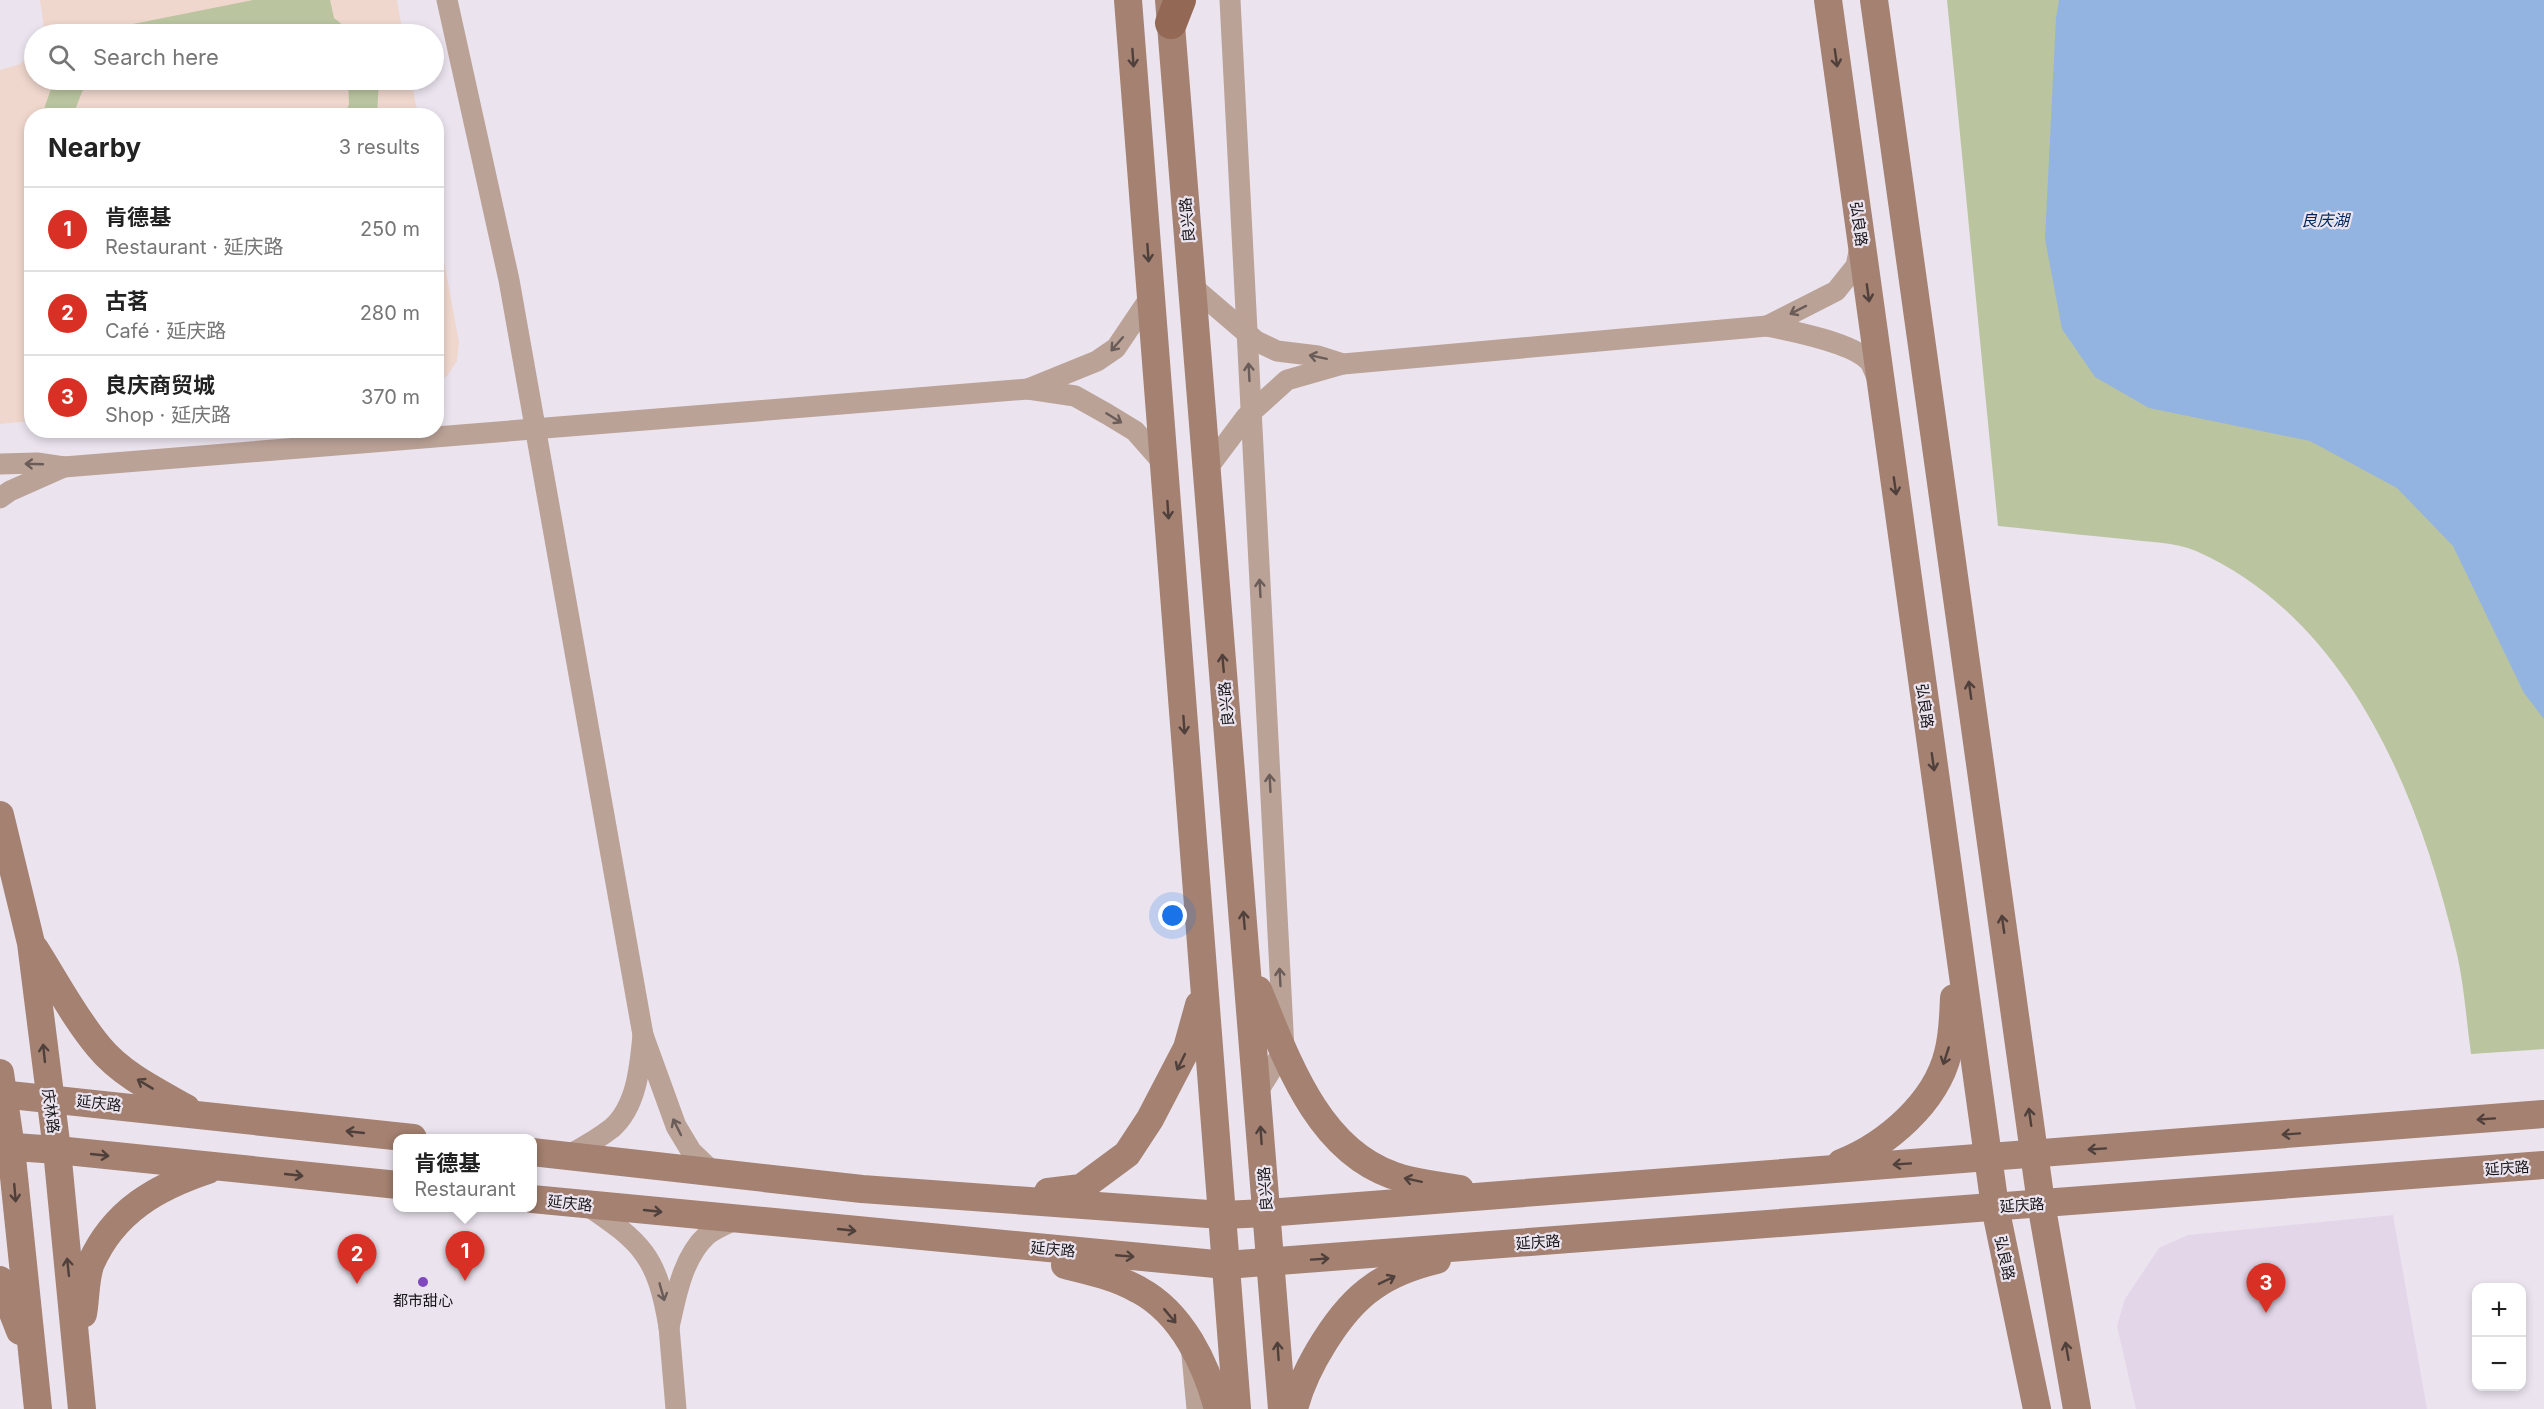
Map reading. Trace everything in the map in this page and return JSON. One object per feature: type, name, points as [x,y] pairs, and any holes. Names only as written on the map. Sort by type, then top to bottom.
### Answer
[{"type":"street","points":[[447,0],[509,280],[643,1035],[675,1126],[691,1151],[713,1172]]},
{"type":"street","points":[[1128,0],[1237,1409]]},
{"type":"street","points":[[1230,0],[1284,1050],[1258,1091]]},
{"type":"street","name":"弘良路","points":[[1828,0],[1995,1207],[2037,1409]]},
{"type":"street","points":[[1874,0],[2041,1203],[2077,1409]]},
{"type":"street","name":"良兴路","points":[[1174,8],[1192,287],[1282,1409]]},
{"type":"street","points":[[1767,326],[1836,291],[1856,266],[1861,241]]},
{"type":"street","points":[[1192,287],[1256,341],[1276,351],[1318,356],[1343,364]]},
{"type":"street","points":[[1028,389],[1097,361],[1116,348],[1151,296]]},
{"type":"street","points":[[1207,469],[1251,412],[1287,380],[1343,364],[1767,326],[1818,337],[1852,351],[1869,361],[1881,386]]},
{"type":"street","points":[[444,436],[1028,389],[1074,396],[1107,414],[1135,431],[1164,464]]},
{"type":"street","points":[[0,464],[37,463],[64,467],[423,438]]},
{"type":"street","points":[[0,498],[10,491],[64,467]]},
{"type":"street","name":"庆林路","points":[[0,815],[31,943],[57,1150],[82,1409]]},
{"type":"street","points":[[1819,1170],[1860,1155],[1891,1136],[1935,1084],[1948,1055],[1953,1024],[1954,915]]},
{"type":"street","points":[[31,943],[77,1018],[100,1049],[138,1080],[195,1114]]},
{"type":"street","points":[[1248,966],[1304,1093],[1332,1134],[1359,1157],[1391,1175],[1491,1196]]},
{"type":"street","points":[[990,1198],[1081,1188],[1127,1154],[1160,1102],[1187,1048],[1204,986]]},
{"type":"street","points":[[567,1156],[613,1127],[627,1107],[635,1087],[643,1035]]},
{"type":"street","points":[[1,1087],[6,1147],[38,1409]]},
{"type":"street","name":"延庆路","points":[[1,1087],[49,1098],[393,1136]]},
{"type":"street","points":[[537,1153],[862,1189],[1222,1215],[2544,1114]]},
{"type":"street","points":[[6,1147],[57,1150],[393,1185]]},
{"type":"street","name":"延庆路","points":[[537,1199],[1226,1265],[2544,1165]]},
{"type":"street","points":[[77,1357],[91,1264],[109,1234],[142,1199],[174,1181],[217,1167]]},
{"type":"street","points":[[585,1204],[625,1231],[648,1257],[663,1292],[669,1327],[676,1409]]},
{"type":"street","points":[[669,1327],[680,1280],[691,1257],[707,1235],[736,1219]]},
{"type":"street","points":[[961,1241],[1103,1274],[1140,1290],[1166,1310],[1191,1342],[1210,1381],[1218,1409]]},
{"type":"street","points":[[1294,1409],[1314,1362],[1342,1317],[1373,1287],[1417,1265],[1496,1245]]},
{"type":"street","points":[[0,1280],[34,1368]]},
{"type":"street","points":[[1191,1342],[1197,1409]]},
{"type":"shaded area","points":[[40,0],[397,0],[401,24],[43,24]]},
{"type":"shaded area","points":[[24,60],[24,90],[413,90],[417,108],[24,108],[24,422],[0,424],[0,70],[20,64]]},
{"type":"shaded area","points":[[444,261],[459,342],[457,361],[444,378]]},
{"type":"shaded area","points":[[2393,1215],[2427,1409],[2136,1409],[2117,1326],[2125,1299],[2159,1248],[2188,1235]]},
{"type":"green space","points":[[253,0],[330,0],[334,18],[342,24],[133,24]]},
{"type":"green space","points":[[1947,0],[2544,0],[2544,1049],[2471,1054],[2458,959],[2440,888],[2421,830],[2397,772],[2369,717],[2335,665],[2296,620],[2249,581],[2188,548],[2161,543],[1998,526]]},
{"type":"green space","points":[[51,90],[83,90],[76,108],[44,108]]},
{"type":"green space","points":[[348,90],[378,90],[377,108],[348,108]]},
{"type":"water","name":"良庆湖","points":[[2059,0],[2544,0],[2544,719],[2524,693],[2453,546],[2397,488],[2310,441],[2149,408],[2095,377],[2062,329],[2045,239],[2056,18]]},
{"type":"place","name":"肯德基","points":[[465,1281]]},
{"type":"place","name":"都市甜心","points":[[423,1282]]},
{"type":"place","name":"古茗","points":[[357,1284]]},
{"type":"place","name":"良庆商贸城","points":[[2266,1313]]}]
